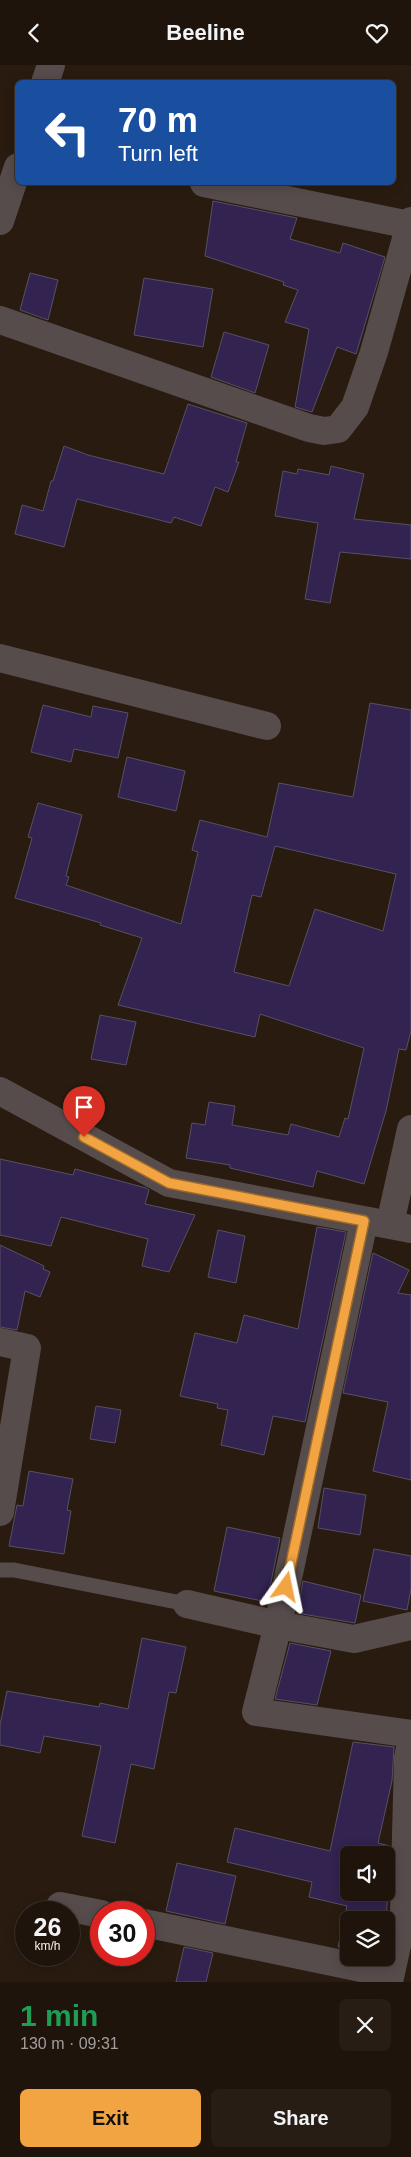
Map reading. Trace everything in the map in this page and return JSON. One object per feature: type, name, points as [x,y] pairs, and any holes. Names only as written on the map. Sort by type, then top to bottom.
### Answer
[{"type":"street","points":[[46,80],[51,65]]},
{"type":"street","points":[[0,221],[15,176]]},
{"type":"street","points":[[0,320],[309,428],[324,431],[338,429],[355,407],[374,353],[411,223],[214,185]]},
{"type":"street","points":[[0,658],[267,726]]},
{"type":"street","points":[[0,1091],[169,1183],[388,1225]]},
{"type":"street","points":[[411,1129],[388,1225],[278,1625],[256,1712],[411,1734]]},
{"type":"street","points":[[0,1342],[27,1348],[0,1512]]},
{"type":"street","points":[[187,1604],[278,1625],[354,1639],[411,1626]]},
{"type":"street","points":[[155,1925],[390,1978],[404,1913],[408,1758],[411,1743]]},
{"type":"lane","points":[[0,1570],[14,1571],[187,1604]]},
{"type":"building","points":[[213,201],[297,218],[290,239],[340,253],[343,243],[385,257],[356,354],[337,347],[312,412],[295,407],[309,329],[285,322],[298,290],[283,285],[284,282],[205,256]]},
{"type":"building","points":[[30,273],[58,280],[48,320],[20,310]]},
{"type":"building","points":[[144,278],[213,289],[203,347],[134,335]]},
{"type":"building","points":[[224,332],[269,345],[255,393],[211,377]]},
{"type":"building","points":[[188,404],[247,423],[236,462],[239,462],[228,492],[215,487],[201,526],[174,517],[171,523],[77,499],[64,547],[15,534],[22,505],[43,511],[51,481],[53,481],[64,446],[88,455],[164,474]]},
{"type":"building","points":[[331,466],[364,474],[354,519],[411,525],[411,559],[340,552],[330,603],[305,599],[318,523],[275,516],[283,471],[297,474],[298,469],[329,475]]},
{"type":"building","points":[[370,703],[411,710],[411,1031],[406,1050],[399,1049],[386,1111],[364,1184],[317,1171],[313,1187],[230,1168],[230,1165],[186,1158],[192,1123],[205,1125],[209,1102],[235,1106],[232,1125],[288,1135],[291,1124],[339,1137],[345,1118],[348,1119],[364,1048],[260,1014],[255,1037],[118,1005],[142,938],[100,925],[101,923],[15,898],[32,838],[28,837],[38,803],[82,815],[66,876],[69,877],[66,885],[181,924],[198,852],[192,850],[200,820],[267,837],[279,783],[353,797]],"holes":[[[275,846],[396,874],[383,931],[315,909],[289,986],[234,972],[252,895],[261,897]]]},
{"type":"building","points":[[43,705],[91,717],[93,706],[128,713],[118,758],[74,749],[71,762],[31,752]]},
{"type":"building","points":[[127,757],[185,771],[176,811],[118,797]]},
{"type":"building","points":[[100,1015],[136,1022],[126,1065],[91,1059]]},
{"type":"building","points":[[0,1159],[73,1175],[75,1169],[146,1188],[149,1190],[145,1204],[195,1215],[169,1272],[142,1266],[148,1239],[61,1217],[51,1246],[0,1235]]},
{"type":"building","points":[[317,1227],[346,1232],[305,1422],[273,1416],[264,1455],[221,1445],[228,1410],[217,1408],[218,1404],[180,1396],[195,1333],[237,1343],[244,1315],[298,1329]]},
{"type":"building","points":[[218,1230],[245,1236],[236,1283],[208,1277]]},
{"type":"building","points":[[0,1245],[44,1266],[43,1269],[50,1272],[40,1297],[25,1291],[17,1330],[0,1327]]},
{"type":"building","points":[[373,1253],[409,1270],[398,1293],[411,1295],[411,1480],[373,1471],[388,1402],[343,1393]]},
{"type":"building","points":[[96,1406],[121,1410],[115,1443],[90,1439]]},
{"type":"building","points":[[29,1471],[73,1479],[67,1510],[71,1511],[64,1554],[9,1546],[17,1505],[23,1506]]},
{"type":"building","points":[[324,1488],[366,1495],[360,1535],[318,1528]]},
{"type":"building","points":[[227,1527],[280,1538],[267,1602],[214,1591]]},
{"type":"building","points":[[374,1549],[411,1556],[411,1589],[407,1610],[363,1601]]},
{"type":"building","points":[[303,1581],[361,1595],[355,1623],[297,1613]]},
{"type":"building","points":[[142,1638],[186,1647],[176,1693],[169,1692],[154,1769],[131,1764],[115,1843],[82,1836],[101,1746],[44,1736],[40,1753],[0,1745],[0,1725],[7,1691],[99,1707],[100,1703],[128,1709]]},
{"type":"building","points":[[290,1643],[331,1651],[317,1705],[275,1699]]},
{"type":"building","points":[[353,1742],[394,1747],[392,1781],[378,1843],[390,1846],[340,1846],[340,1901],[387,1901],[387,1911],[346,1911],[347,1906],[309,1897],[312,1882],[227,1862],[235,1828],[330,1851]]},
{"type":"building","points":[[177,1863],[236,1876],[225,1924],[166,1911]]},
{"type":"building","points":[[184,1947],[213,1953],[206,1982],[176,1982]]},
{"type":"route","points":[[84,1137],[169,1183],[364,1221],[286,1587]]}]
